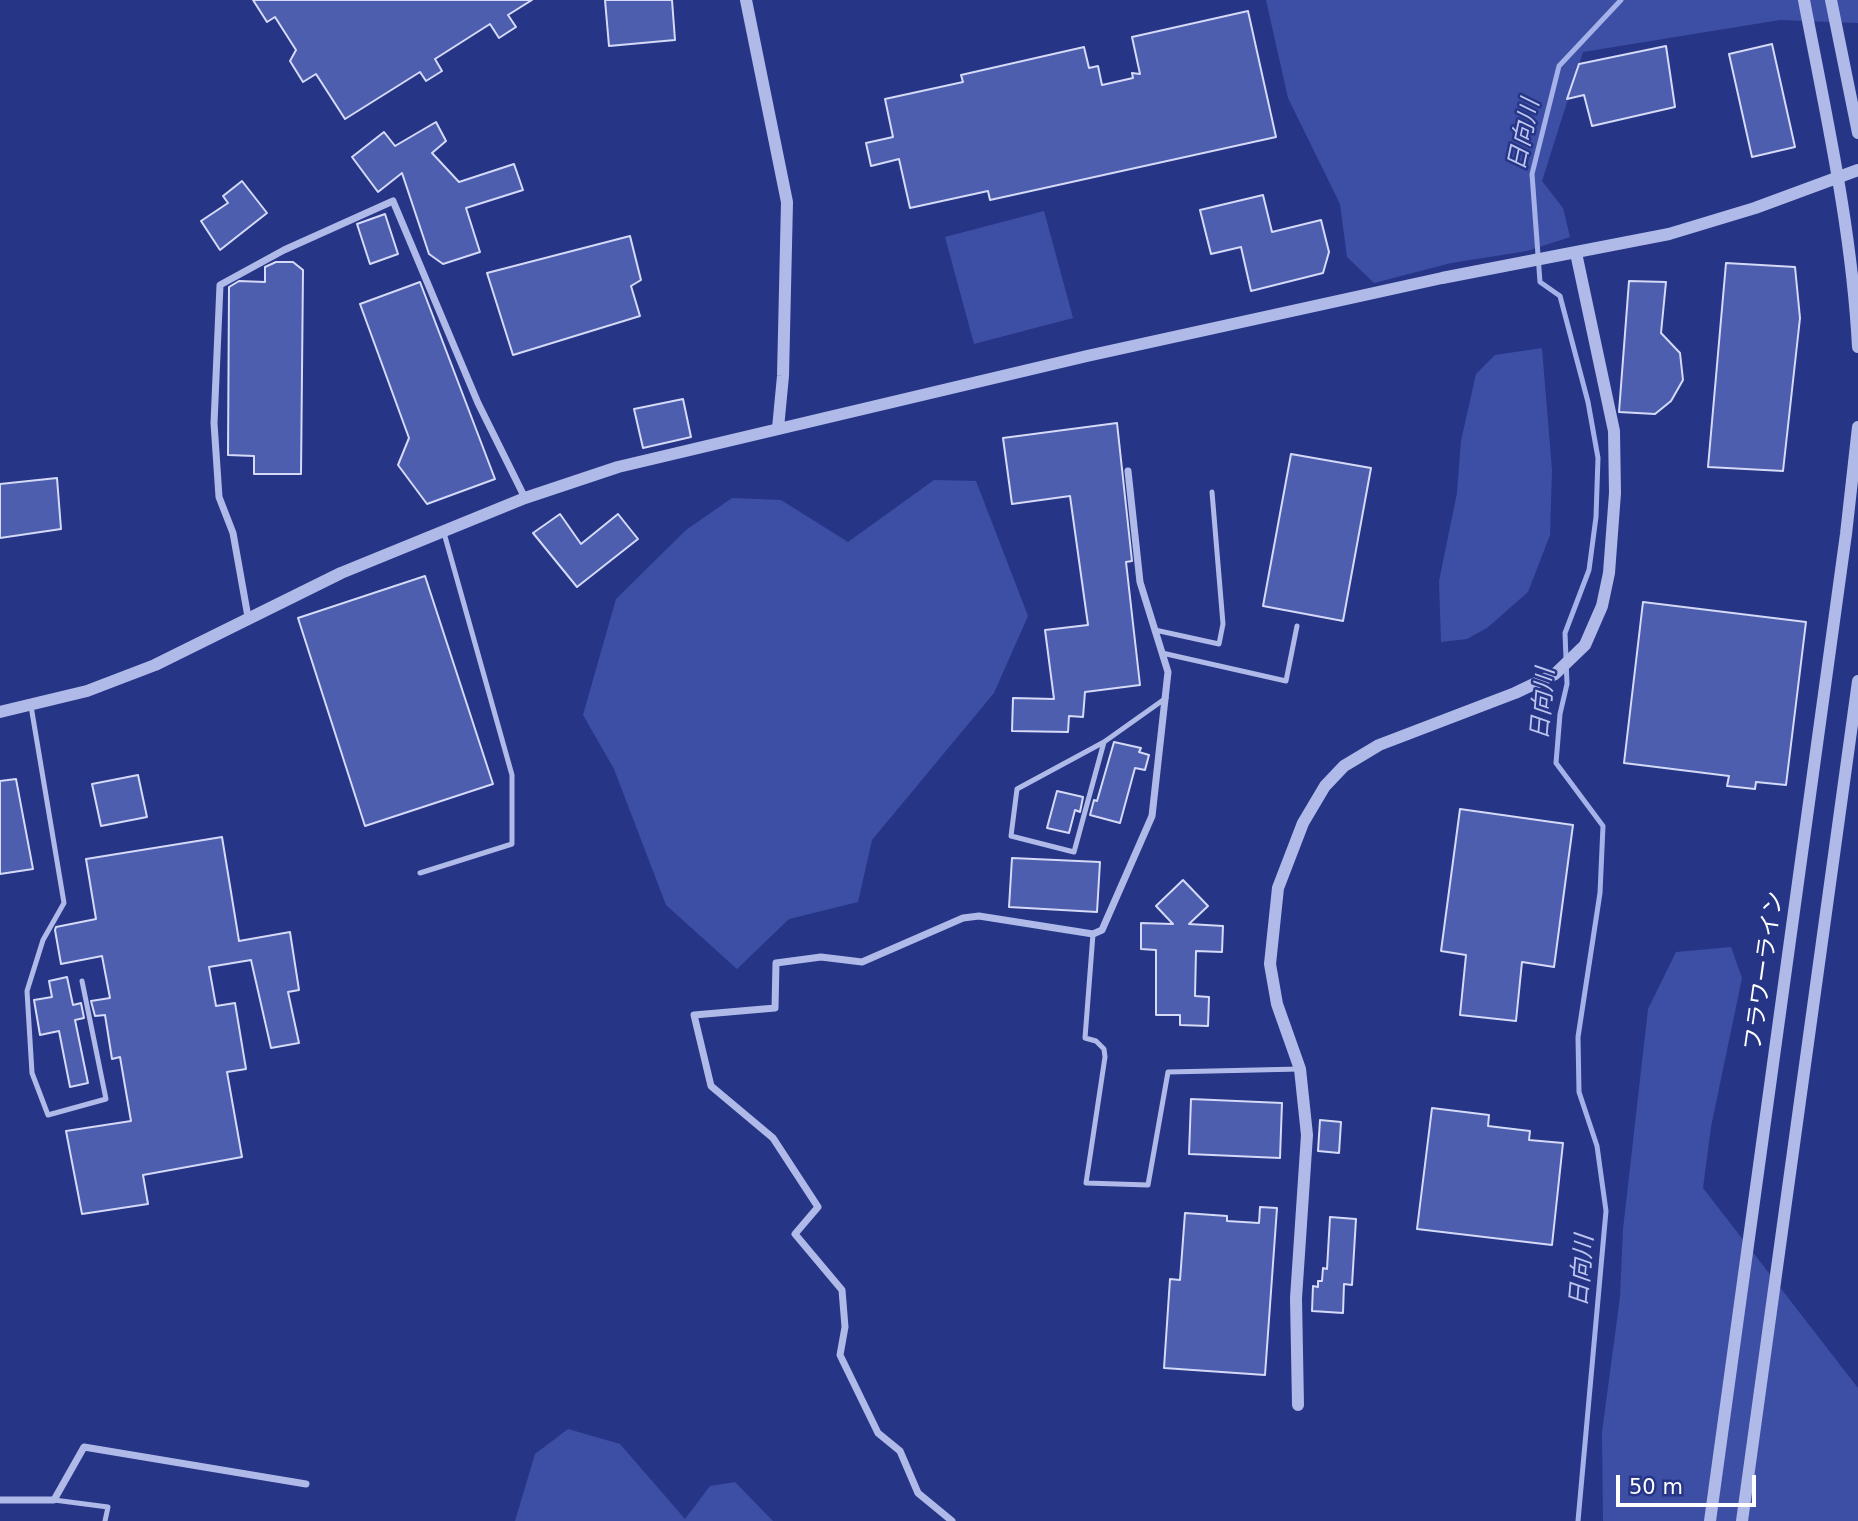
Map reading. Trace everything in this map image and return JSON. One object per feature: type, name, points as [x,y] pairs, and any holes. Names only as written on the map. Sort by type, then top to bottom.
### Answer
[{"type":"street","points":[[746,0],[787,202],[783,376],[778,428]]},
{"type":"street","points":[[1804,0],[1838,179],[1856,300],[1858,347]]},
{"type":"street","points":[[1831,0],[1858,133]]},
{"type":"street","points":[[0,712],[87,691],[155,665],[341,573],[525,498],[618,467],[1087,356],[1669,234],[1838,179],[1858,170]]},
{"type":"street","points":[[248,617],[233,533],[219,498],[214,423],[220,285],[284,250],[393,201],[478,403],[525,498]]},
{"type":"street","points":[[1298,1405],[1296,1298],[1307,1136],[1300,1069],[1277,1004],[1270,964],[1278,888],[1303,823],[1325,786],[1344,766],[1379,746],[1515,693],[1555,674],[1585,645],[1602,606],[1609,573],[1613,520],[1614,431],[1576,253]]},
{"type":"street","name":"フラワーライン","points":[[1710,1521],[1846,534],[1858,427]]},
{"type":"street","points":[[952,1521],[918,1493],[900,1451],[878,1433],[840,1355],[845,1327],[842,1290],[795,1234],[818,1207],[773,1138],[711,1086],[694,1015],[775,1008],[776,963],[821,957],[862,962],[963,918],[979,916],[1093,934],[1102,930],[1152,817],[1168,672],[1140,582],[1128,471]]},
{"type":"street","points":[[1742,1521],[1858,681]]},
{"type":"street","points":[[0,1500],[54,1500],[84,1447],[306,1484]]},
{"type":"lane","points":[[1155,630],[1219,644],[1223,624],[1212,492]]},
{"type":"lane","points":[[420,873],[512,844],[512,775],[443,530]]},
{"type":"lane","points":[[1163,653],[1286,681],[1297,626]]},
{"type":"lane","points":[[1104,741],[1074,852],[1011,836],[1017,789],[1104,741],[1166,698]]},
{"type":"lane","points":[[31,706],[64,903],[43,940],[27,991],[32,1073],[48,1115],[106,1098],[82,981]]},
{"type":"lane","points":[[1093,934],[1085,1038],[1096,1041],[1104,1049],[1104,1058],[1086,1183],[1148,1185],[1168,1072],[1300,1069]]},
{"type":"lane","points":[[54,1500],[108,1507],[105,1521]]},
{"type":"shaded area","points":[[1266,0],[1858,0],[1858,23],[1780,20],[1583,52],[1542,181],[1563,208],[1570,237],[1527,251],[1451,263],[1374,283],[1347,257],[1340,204],[1288,98]]},
{"type":"shaded area","points":[[1044,211],[1073,318],[974,344],[945,237]]},
{"type":"shaded area","points":[[1542,348],[1552,470],[1550,535],[1528,592],[1487,628],[1467,639],[1441,642],[1439,581],[1457,493],[1461,441],[1476,374],[1495,355]]},
{"type":"shaded area","points":[[934,480],[976,481],[1028,616],[994,693],[872,840],[858,902],[789,919],[737,969],[666,905],[614,769],[583,715],[616,599],[686,530],[732,498],[781,500],[848,542]]},
{"type":"shaded area","points":[[1731,947],[1742,978],[1711,1127],[1703,1188],[1858,1388],[1858,1521],[1603,1521],[1602,1432],[1620,1297],[1623,1229],[1648,1009],[1676,952]]},
{"type":"shaded area","points":[[568,1429],[620,1444],[685,1519],[710,1486],[735,1482],[773,1521],[515,1521],[535,1454]]},
{"type":"building","points":[[253,0],[532,0],[508,15],[516,27],[499,38],[490,24],[435,59],[442,71],[426,81],[420,72],[345,119],[316,74],[303,82],[290,61],[296,50],[275,17],[267,22]]},
{"type":"building","points":[[605,0],[672,0],[675,40],[609,46]]},
{"type":"building","points":[[1248,11],[1276,137],[990,200],[988,191],[910,208],[899,159],[871,166],[866,143],[893,137],[885,99],[963,82],[961,75],[1084,47],[1089,68],[1098,66],[1102,85],[1133,78],[1132,73],[1140,74],[1132,37]]},
{"type":"building","points":[[1772,44],[1795,147],[1752,157],[1729,54]]},
{"type":"building","points":[[1666,46],[1675,107],[1592,126],[1584,95],[1567,99],[1579,64]]},
{"type":"building","points":[[436,122],[446,141],[432,153],[459,182],[514,164],[523,190],[466,208],[480,252],[443,264],[429,254],[402,173],[378,192],[352,157],[384,132],[395,146]]},
{"type":"building","points":[[242,181],[267,213],[220,250],[201,221],[228,203],[223,196]]},
{"type":"building","points":[[1263,195],[1272,232],[1321,220],[1329,252],[1323,273],[1251,291],[1241,247],[1211,254],[1200,210]]},
{"type":"building","points":[[385,214],[398,254],[370,264],[357,224]]},
{"type":"building","points":[[630,236],[641,280],[631,286],[640,316],[513,355],[487,273]]},
{"type":"building","points":[[276,262],[293,262],[303,270],[301,474],[254,474],[254,456],[228,455],[229,287],[239,281],[265,282],[265,267]]},
{"type":"building","points":[[1726,263],[1795,267],[1800,318],[1783,471],[1708,467]]},
{"type":"building","points":[[1629,281],[1666,282],[1661,333],[1680,353],[1683,380],[1671,401],[1655,414],[1619,412]]},
{"type":"building","points":[[420,282],[495,479],[427,504],[398,465],[409,438],[360,304]]},
{"type":"building","points":[[683,399],[691,437],[643,448],[634,409]]},
{"type":"building","points":[[1117,423],[1132,561],[1126,562],[1140,685],[1085,692],[1083,717],[1069,716],[1068,732],[1012,731],[1013,698],[1054,699],[1045,630],[1088,625],[1070,496],[1012,504],[1003,438]]},
{"type":"building","points":[[1291,454],[1371,468],[1343,621],[1263,606]]},
{"type":"building","points":[[57,478],[61,529],[0,538],[0,484]]},
{"type":"building","points":[[560,514],[581,544],[618,514],[638,539],[577,587],[533,533]]},
{"type":"building","points":[[425,576],[493,784],[365,826],[298,618]]},
{"type":"building","points":[[1643,602],[1806,622],[1786,785],[1756,782],[1755,789],[1727,786],[1729,776],[1624,763]]},
{"type":"building","points":[[1114,742],[1141,748],[1139,752],[1149,755],[1145,770],[1135,768],[1120,823],[1090,815],[1094,800],[1097,801]]},
{"type":"building","points":[[138,775],[147,817],[101,826],[92,784]]},
{"type":"building","points":[[16,779],[33,869],[0,874],[0,781]]},
{"type":"building","points":[[1057,791],[1083,797],[1080,812],[1075,810],[1069,833],[1047,828]]},
{"type":"building","points":[[1460,809],[1573,825],[1554,967],[1522,962],[1516,1021],[1460,1015],[1466,955],[1441,951]]},
{"type":"building","points":[[222,837],[239,941],[290,932],[299,990],[288,992],[299,1043],[271,1048],[251,960],[209,967],[216,1006],[235,1003],[246,1069],[227,1072],[242,1157],[143,1175],[148,1204],[82,1214],[66,1131],[131,1121],[120,1057],[112,1059],[105,1015],[95,1016],[91,1001],[110,998],[102,956],[61,964],[56,927],[96,919],[86,859]]},
{"type":"building","points":[[1012,858],[1100,862],[1097,912],[1009,907]]},
{"type":"building","points":[[1183,880],[1208,906],[1189,924],[1223,926],[1222,952],[1196,951],[1195,996],[1209,997],[1208,1026],[1180,1025],[1180,1015],[1156,1015],[1156,950],[1141,949],[1141,923],[1173,924],[1156,906]]},
{"type":"building","points":[[67,977],[73,1005],[81,1003],[84,1018],[75,1020],[88,1083],[70,1087],[59,1031],[40,1035],[34,1000],[52,997],[49,981]]},
{"type":"building","points":[[1191,1099],[1282,1103],[1280,1158],[1189,1154]]},
{"type":"building","points":[[1432,1108],[1489,1115],[1488,1126],[1530,1131],[1529,1140],[1563,1143],[1552,1245],[1417,1229]]},
{"type":"building","points":[[1320,1120],[1341,1122],[1339,1153],[1318,1151]]},
{"type":"building","points":[[1260,1207],[1277,1208],[1265,1375],[1164,1368],[1170,1279],[1180,1280],[1185,1213],[1227,1216],[1227,1221],[1259,1223]]},
{"type":"building","points":[[1330,1217],[1356,1219],[1352,1285],[1344,1284],[1343,1313],[1312,1311],[1313,1286],[1318,1287],[1318,1281],[1322,1281],[1323,1268],[1327,1269]]},
{"type":"waterway","name":"日向川","points":[[1578,1521],[1606,1211],[1597,1146],[1579,1092],[1578,1037],[1600,893],[1603,826],[1556,763],[1560,714],[1567,684],[1565,633],[1589,570],[1596,517],[1598,458],[1588,402],[1560,296],[1540,282],[1532,174],[1559,66],[1621,0]]}]
